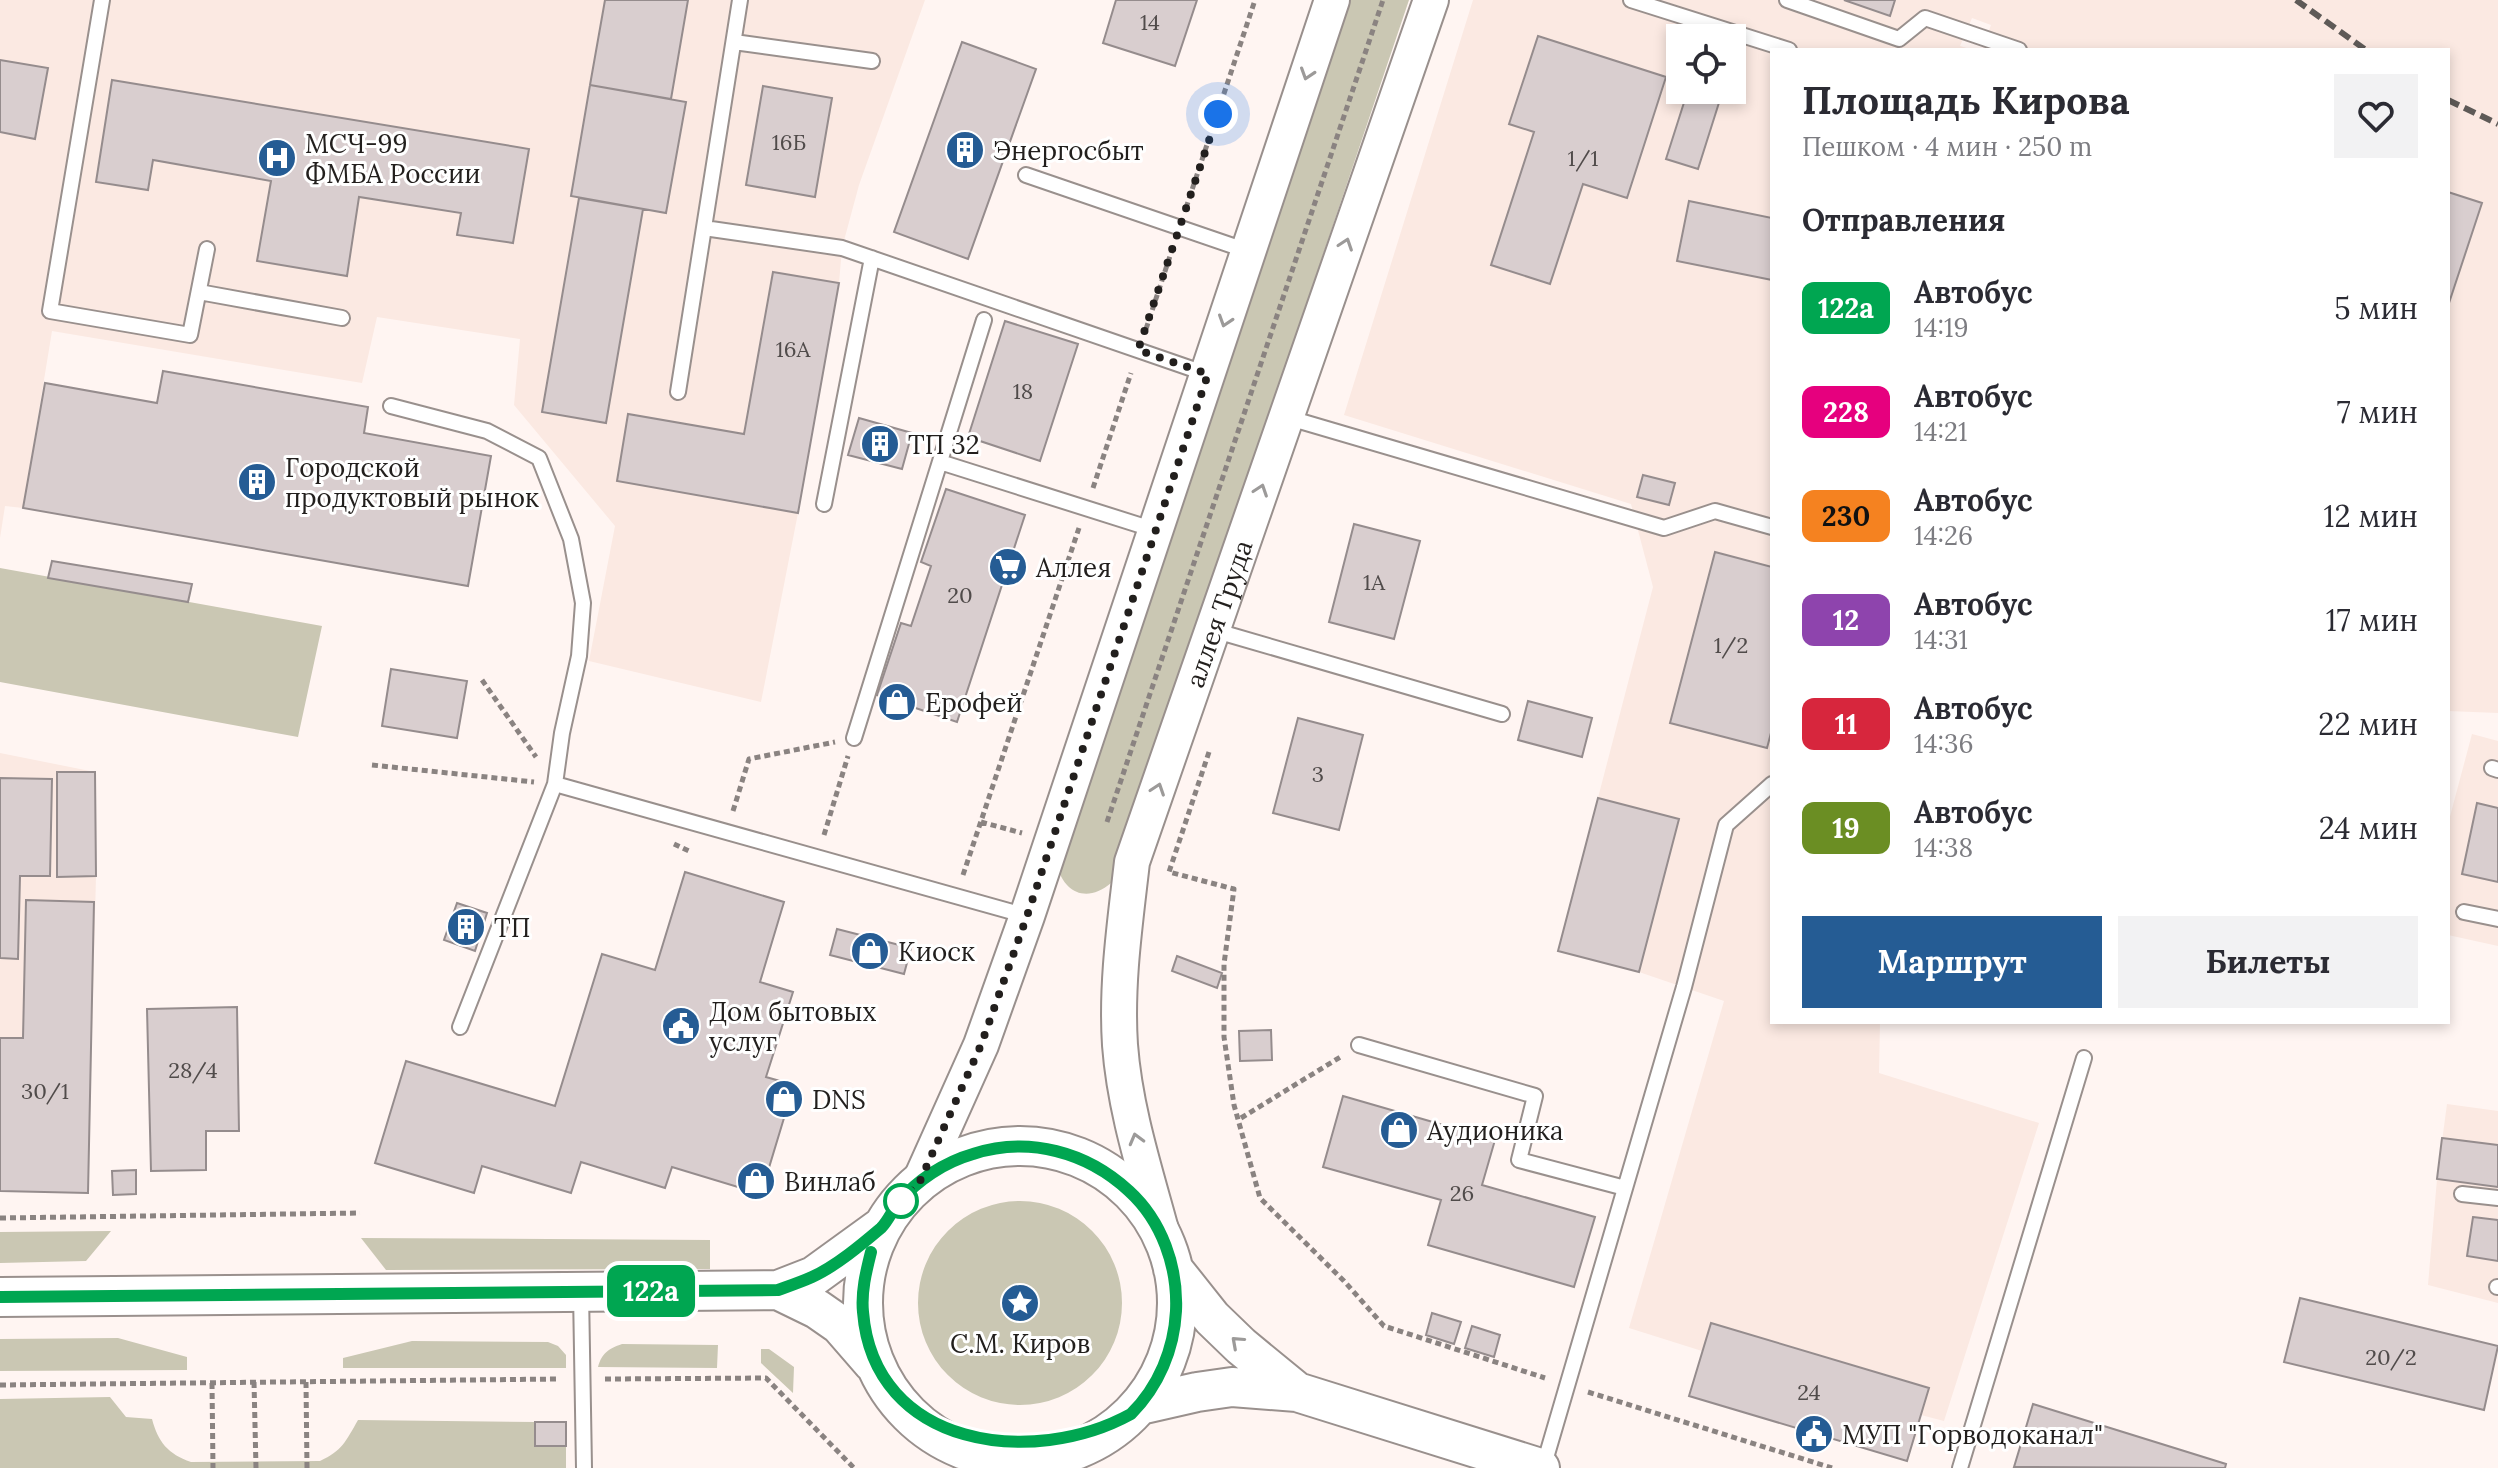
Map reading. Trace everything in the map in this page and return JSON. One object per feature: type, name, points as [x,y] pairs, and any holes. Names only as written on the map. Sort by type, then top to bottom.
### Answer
[{"type":"main road","points":[[960,1468],[890,1392],[876,1366],[862,1310],[868,1266],[883,1226],[900,1202],[920,1181],[944,1165],[1000,1147],[1029,1146],[1057,1150],[1085,1160],[1110,1174],[1132,1193],[1150,1215],[1169,1255],[1212,1318],[1297,1392]]},
{"type":"main road","points":[[0,1297],[778,1290],[814,1276],[883,1226]]},
{"type":"main road","points":[[930,1433],[969,1452],[1011,1461],[1040,1460],[1068,1453],[1085,1455],[1140,1405],[1157,1381],[1175,1326],[1177,1298],[1169,1255]]},
{"type":"main road","points":[[778,1290],[817,1309],[840,1325],[876,1366]]},
{"type":"main road","points":[[1140,1405],[1232,1387],[1297,1392],[1542,1468]]},
{"type":"street","points":[[920,1181],[981,1045],[1027,916],[1332,0]]},
{"type":"street","name":"аллея Труда","points":[[1169,1255],[1131,1113],[1120,1045],[1120,957],[1132,862],[1431,0]]},
{"type":"lane","points":[[102,0],[50,311],[190,335],[207,249]]},
{"type":"lane","points":[[678,392],[740,0]]},
{"type":"lane","points":[[1631,0],[1783,48]]},
{"type":"lane","points":[[1787,0],[1899,39],[1925,18],[2013,48]]},
{"type":"lane","points":[[734,42],[872,61]]},
{"type":"lane","points":[[1026,175],[1248,251]]},
{"type":"lane","points":[[704,228],[842,248],[1208,374]]},
{"type":"lane","points":[[824,504],[872,258]]},
{"type":"lane","points":[[199,292],[342,318]]},
{"type":"lane","points":[[854,738],[984,320]]},
{"type":"lane","points":[[391,406],[487,431],[539,458],[571,539],[583,603],[579,656],[562,733],[555,784],[460,1027]]},
{"type":"lane","points":[[1286,417],[1664,528],[1715,511],[1770,526]]},
{"type":"lane","points":[[940,462],[1156,530]]},
{"type":"lane","points":[[1212,630],[1502,714]]},
{"type":"lane","points":[[555,784],[1027,916]]},
{"type":"lane","points":[[1542,1468],[1684,987],[1726,825],[1770,786]]},
{"type":"lane","points":[[2464,912],[2498,919]]},
{"type":"lane","points":[[1359,1045],[1535,1096],[1519,1160],[1625,1188]]},
{"type":"lane","points":[[1960,1468],[2084,1058]]},
{"type":"lane","points":[[2462,1194],[2498,1198]]},
{"type":"lane","points":[[581,1292],[584,1468]]},
{"type":"path","points":[[957,896],[1255,0]]},
{"type":"path","points":[[1107,823],[1383,0]]},
{"type":"path","points":[[726,831],[749,759],[854,738],[818,857]]},
{"type":"path","points":[[372,765],[555,784]]},
{"type":"path","points":[[981,822],[1025,834]]},
{"type":"path","points":[[1169,872],[1234,889],[1224,964],[1224,1037],[1234,1105],[1260,1198],[1344,1281]]},
{"type":"path","points":[[1241,1118],[1359,1045]]},
{"type":"path","points":[[0,1218],[360,1213]]},
{"type":"path","points":[[0,1385],[766,1378],[854,1468]]},
{"type":"path","points":[[254,1382],[256,1468]]},
{"type":"path","points":[[306,1382],[307,1468]]},
{"type":"path","points":[[212,1383],[213,1468]]},
{"type":"shaded area","points":[[0,0],[925,0],[859,185],[842,248],[839,283],[798,513],[761,702],[589,661],[615,526],[514,405],[520,339],[377,317],[362,383],[52,331],[23,508],[5,506],[0,538]]},
{"type":"shaded area","points":[[1349,0],[1409,0],[1111,883],[1094,893],[1078,892],[1065,883],[1057,865]]},
{"type":"shaded area","points":[[1473,0],[2498,0],[2498,713],[2450,711],[2450,48],[1983,48],[1991,25],[1972,18],[1960,46],[1966,48],[1770,48],[1770,1024],[1880,1024],[1879,1073],[2039,1123],[1944,1421],[1921,1415],[1928,1387],[1712,1323],[1702,1351],[1629,1328],[1724,1001],[1639,972],[1558,951],[1653,587],[1631,504],[1344,415]]},
{"type":"shaded area","points":[[0,568],[322,626],[298,737],[0,682]]},
{"type":"shaded area","points":[[2472,734],[2498,741],[2498,946],[2450,935],[2450,816]]},
{"type":"shaded area","points":[[0,753],[95,772],[96,876],[88,1193],[0,1191]]},
{"type":"shaded area","points":[[2447,1104],[2498,1111],[2498,1303],[2428,1285]]},
{"type":"shaded area","points":[[1020,1201],[1059,1208],[1092,1231],[1115,1264],[1122,1303],[1115,1342],[1092,1375],[1059,1398],[1020,1405],[981,1398],[948,1375],[925,1342],[918,1303],[925,1264],[948,1231],[981,1208]]},
{"type":"shaded area","points":[[111,1231],[86,1261],[0,1263],[0,1232]]},
{"type":"shaded area","points":[[361,1238],[710,1240],[710,1269],[386,1270]]},
{"type":"shaded area","points":[[118,1338],[187,1357],[187,1370],[0,1371],[0,1339]]},
{"type":"shaded area","points":[[412,1341],[548,1342],[558,1346],[566,1355],[566,1368],[343,1368],[343,1358]]},
{"type":"shaded area","points":[[622,1344],[718,1345],[717,1368],[598,1367],[606,1352]]},
{"type":"shaded area","points":[[761,1349],[769,1349],[794,1367],[793,1393],[761,1363]]},
{"type":"shaded area","points":[[110,1397],[126,1417],[152,1419],[165,1446],[191,1462],[320,1461],[343,1445],[358,1420],[535,1422],[535,1446],[566,1446],[566,1468],[0,1468],[0,1399]]},
{"type":"building","points":[[605,0],[688,0],[671,99],[590,85]]},
{"type":"building","points":[[1116,0],[1197,0],[1175,66],[1103,43]]},
{"type":"building","points":[[1844,0],[1895,0],[1890,16]]},
{"type":"building","points":[[1538,36],[1666,77],[1627,198],[1583,184],[1550,284],[1491,265],[1534,132],[1509,124]]},
{"type":"building","name":"Энергосбыт","points":[[962,42],[1036,69],[968,259],[894,232]]},
{"type":"building","points":[[0,60],[48,68],[35,139],[0,132]]},
{"type":"building","points":[[112,80],[529,149],[513,243],[457,235],[461,213],[359,197],[347,276],[257,261],[271,181],[153,160],[148,190],[96,182]]},
{"type":"building","points":[[590,85],[686,102],[666,213],[571,196]]},
{"type":"building","points":[[763,86],[832,98],[815,197],[746,185]]},
{"type":"building","points":[[1684,104],[1719,104],[1698,169],[1666,159]]},
{"type":"building","points":[[2450,193],[2482,203],[2450,300]]},
{"type":"building","points":[[579,198],[643,209],[606,423],[542,412]]},
{"type":"building","points":[[1689,201],[1770,218],[1770,280],[1677,261]]},
{"type":"building","points":[[773,272],[839,283],[798,513],[617,481],[628,414],[744,434]]},
{"type":"building","points":[[1005,321],[1078,344],[1040,461],[968,437]]},
{"type":"building","name":"Городской продуктовый рынок","points":[[163,371],[368,407],[364,433],[491,456],[468,586],[23,508],[45,383],[157,403]]},
{"type":"building","name":"ТП 32","points":[[859,418],[912,433],[902,469],[848,455]]},
{"type":"building","points":[[1643,475],[1675,483],[1669,505],[1637,497]]},
{"type":"building","points":[[946,489],[1025,515],[957,722],[877,695],[901,623],[911,626],[931,566],[921,562]]},
{"type":"building","points":[[1354,524],[1420,541],[1394,639],[1329,622]]},
{"type":"building","points":[[1715,552],[1770,566],[1770,737],[1767,748],[1670,723]]},
{"type":"building","points":[[52,561],[192,584],[188,602],[48,578]]},
{"type":"building","points":[[391,669],[467,681],[457,738],[382,726]]},
{"type":"building","points":[[1528,701],[1592,718],[1582,757],[1518,740]]},
{"type":"building","points":[[1298,718],[1363,735],[1339,830],[1273,813]]},
{"type":"building","points":[[57,772],[95,772],[96,876],[57,877]]},
{"type":"building","points":[[0,778],[52,779],[50,876],[20,876],[18,959],[0,958]]},
{"type":"building","points":[[1598,798],[1679,819],[1639,972],[1558,951]]},
{"type":"building","points":[[2477,803],[2498,808],[2498,882],[2462,874]]},
{"type":"building","name":"Дом бытовых услуг","points":[[685,872],[784,902],[760,982],[793,992],[766,1077],[794,1085],[761,1194],[672,1167],[665,1188],[581,1162],[571,1193],[482,1166],[474,1193],[375,1163],[406,1061],[555,1106],[602,954],[655,970]]},
{"type":"building","points":[[26,900],[94,902],[88,1193],[0,1191],[0,1038],[23,1038]]},
{"type":"building","name":"ТП","points":[[457,903],[487,913],[475,951],[444,940]]},
{"type":"building","name":"Киоск","points":[[837,929],[911,948],[904,974],[830,955]]},
{"type":"building","points":[[1177,956],[1222,973],[1217,988],[1172,971]]},
{"type":"building","points":[[237,1007],[239,1131],[206,1131],[206,1170],[151,1171],[147,1009]]},
{"type":"building","points":[[1271,1030],[1272,1060],[1240,1061],[1239,1031]]},
{"type":"building","points":[[1343,1096],[1495,1140],[1482,1185],[1595,1217],[1574,1287],[1428,1245],[1441,1200],[1323,1167]]},
{"type":"building","points":[[2442,1138],[2498,1145],[2498,1187],[2437,1179]]},
{"type":"building","points":[[136,1170],[136,1194],[113,1195],[112,1171]]},
{"type":"building","points":[[2473,1217],[2498,1220],[2498,1261],[2467,1256]]},
{"type":"building","points":[[2300,1298],[2498,1346],[2484,1410],[2284,1362]]},
{"type":"building","points":[[1432,1313],[1461,1322],[1454,1344],[1426,1335]]},
{"type":"building","points":[[1711,1323],[1929,1388],[1907,1461],[1689,1396]]},
{"type":"building","points":[[1472,1326],[1500,1335],[1494,1357],[1465,1348]]},
{"type":"building","points":[[2033,1404],[2226,1464],[2225,1468],[2014,1467]]},
{"type":"building","points":[[535,1422],[566,1422],[566,1446],[535,1446]]},
{"type":"railway","points":[[2296,0],[2363,48]]},
{"type":"railway","points":[[2450,101],[2498,124]]},
{"type":"bus line","name":"122а","points":[[0,1297],[778,1290],[814,1276],[837,1261],[883,1226],[920,1181],[944,1165],[1000,1147],[1029,1146],[1057,1150],[1085,1160],[1110,1174],[1132,1193],[1150,1215],[1164,1241],[1173,1269],[1177,1298],[1175,1326],[1168,1354],[1157,1381],[1140,1405],[1095,1442],[1040,1460],[1011,1461],[955,1447],[930,1433],[908,1414],[890,1392],[876,1366],[862,1310],[864,1280],[871,1252]]},
{"type":"place","name":"Энергосбыт","points":[[965,150]]},
{"type":"place","name":"МСЧ-99 ФМБА России","points":[[277,158]]},
{"type":"place","name":"ТП 32","points":[[880,444]]},
{"type":"place","name":"Городской продуктовый рынок","points":[[257,482]]},
{"type":"place","name":"Аллея","points":[[1008,567]]},
{"type":"place","name":"Ерофей","points":[[897,702]]},
{"type":"place","name":"ТП","points":[[466,927]]},
{"type":"place","name":"Киоск","points":[[870,951]]},
{"type":"place","name":"Дом бытовых услуг","points":[[681,1026]]},
{"type":"place","name":"DNS","points":[[784,1099]]},
{"type":"place","name":"Аудионика","points":[[1399,1130]]},
{"type":"place","name":"Винлаб","points":[[756,1181]]},
{"type":"place","name":"С.М. Киров","points":[[1020,1303]]},
{"type":"place","name":"МУП \"Горводоканал\"","points":[[1814,1434]]},
{"type":"route","points":[[901,1201],[920,1181],[981,1045],[1208,374],[1138,350],[1218,114]]}]
